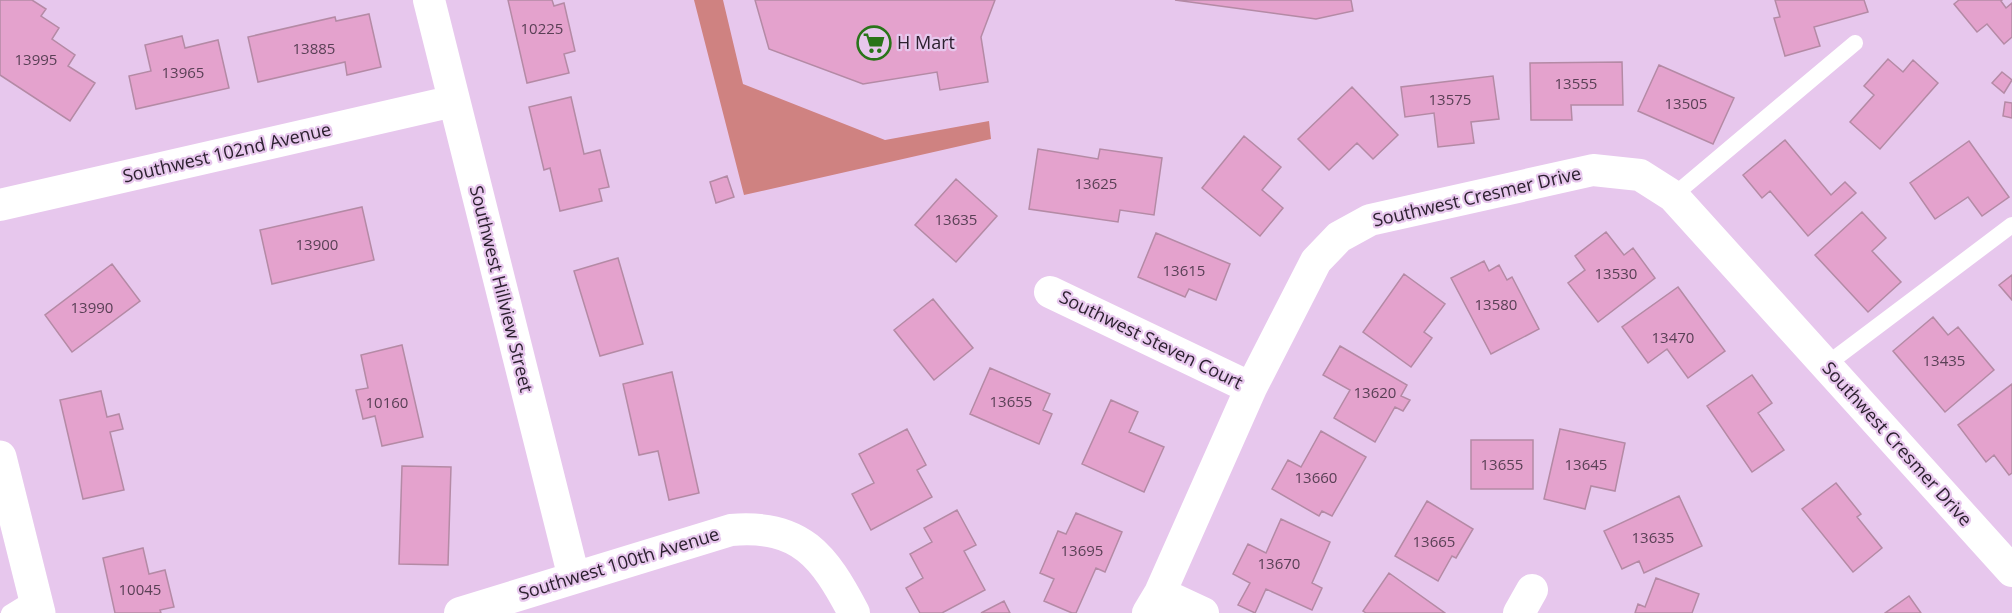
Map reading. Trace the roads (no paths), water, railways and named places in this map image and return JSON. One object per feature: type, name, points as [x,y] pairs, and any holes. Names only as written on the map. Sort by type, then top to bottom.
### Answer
[{"type":"main road","points":[[0,457],[28,608]]},
{"type":"street","name":"Southwest Hillview Street","points":[[429,0],[574,578]]},
{"type":"street","name":"Southwest 102nd Avenue","points":[[0,205],[454,101]]},
{"type":"street","name":"Southwest Cresmer Drive","points":[[1154,603],[1251,388],[1316,261],[1339,237],[1370,220],[1593,170],[1640,175],[1673,196],[2012,571]]},
{"type":"street","name":"Southwest Steven Court","points":[[1050,292],[1251,388]]},
{"type":"street","name":"Southwest 100th Avenue","points":[[460,613],[731,530],[763,529],[780,533],[799,542],[818,557],[831,571],[854,613]]},
{"type":"street","points":[[1154,603],[1203,613]]},
{"type":"lane","points":[[1673,196],[1855,43]]},
{"type":"lane","points":[[1826,365],[2012,225]]},
{"type":"place","name":"H Mart","points":[[874,43]]}]
